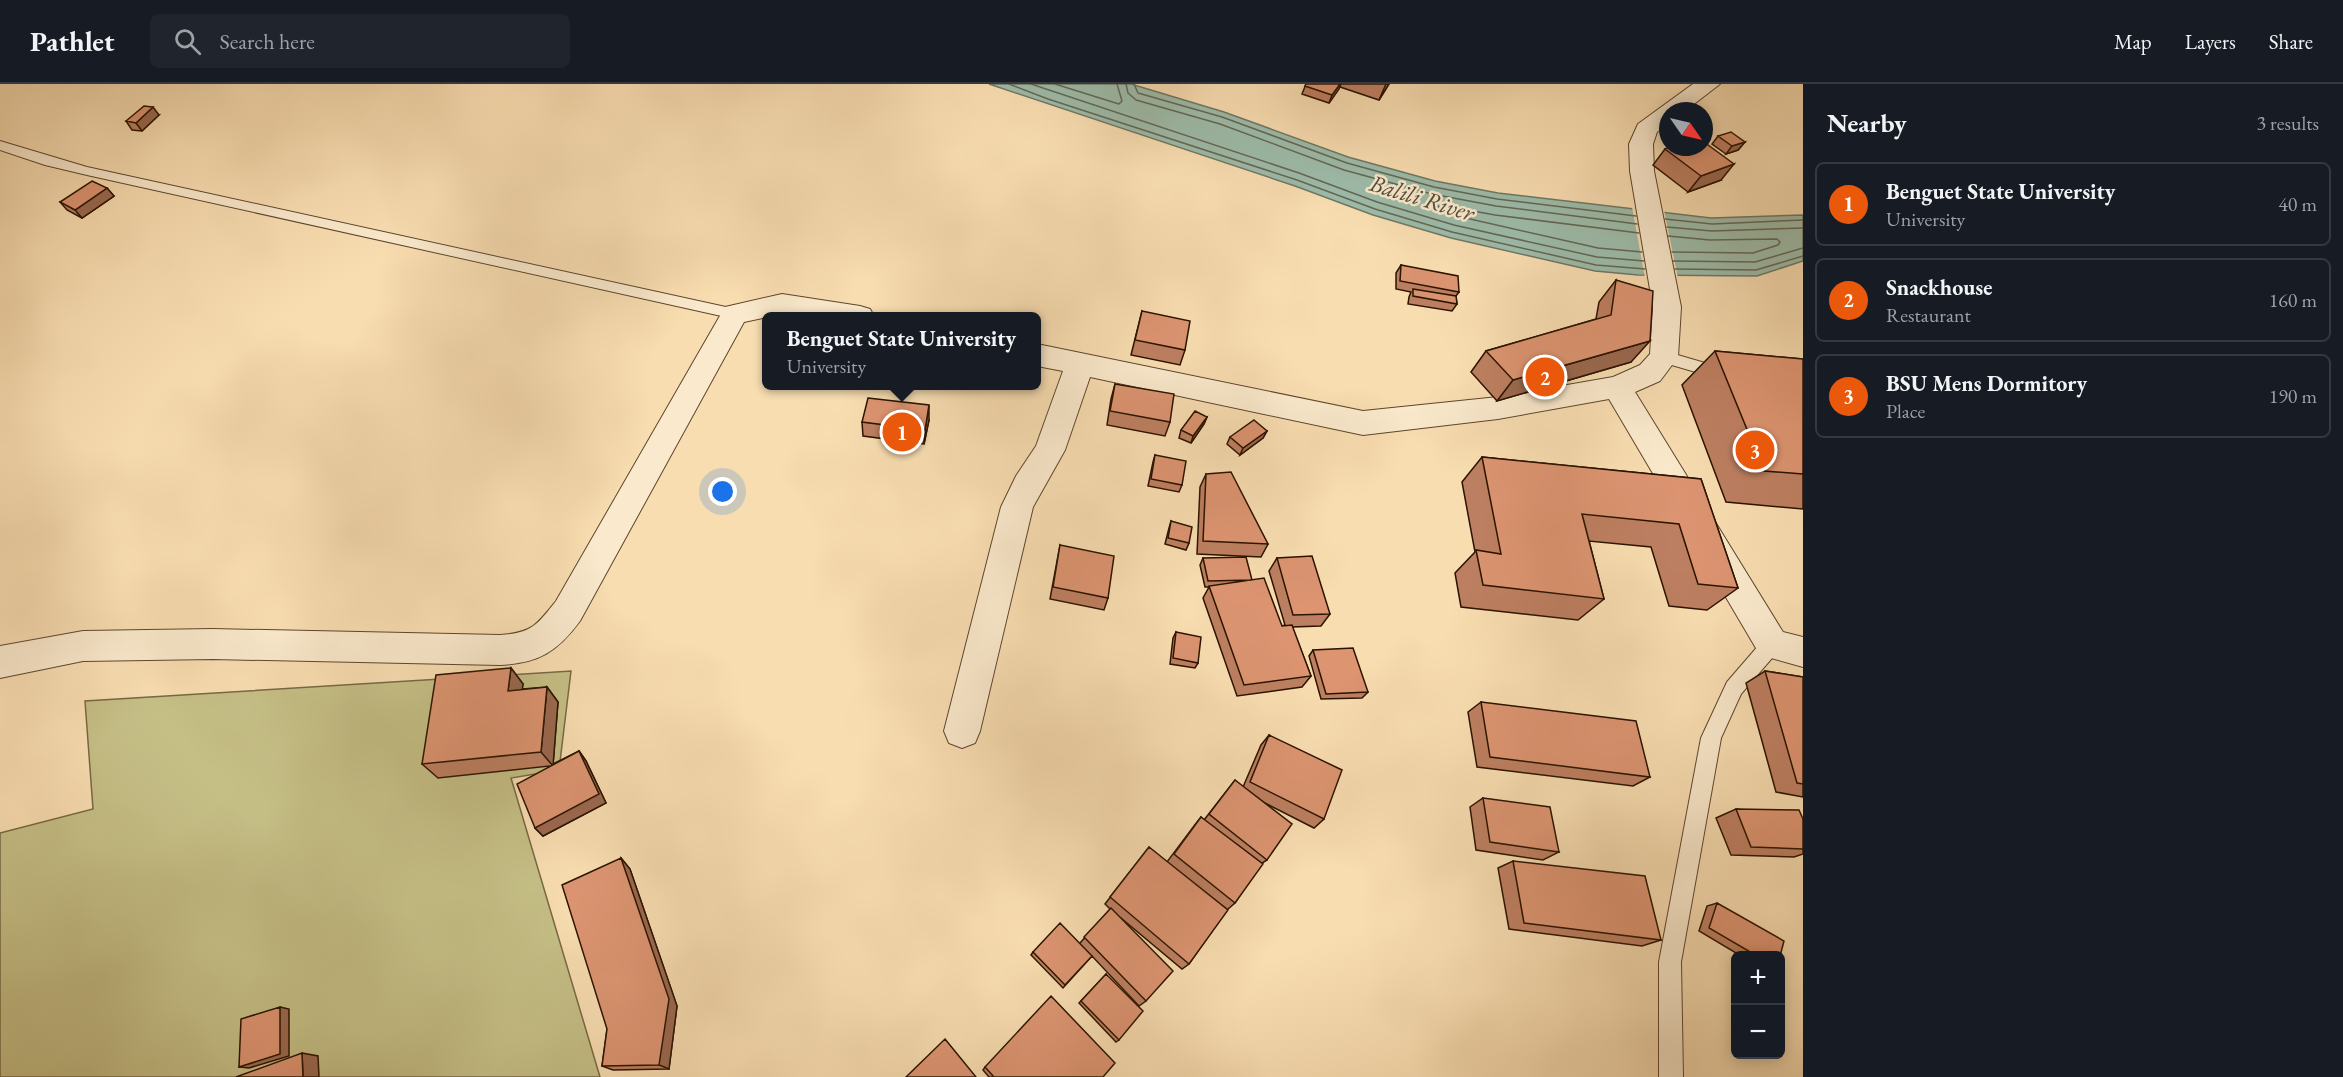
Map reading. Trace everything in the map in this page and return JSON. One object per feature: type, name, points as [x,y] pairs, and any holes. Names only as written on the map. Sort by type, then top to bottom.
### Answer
[{"type":"street","points":[[1683,102],[1708,84]]},
{"type":"street","points":[[1041,356],[1363,423],[1498,408],[1617,387],[1650,373],[1664,357],[1668,308],[1642,171],[1641,144],[1646,129],[1659,119]]},
{"type":"street","points":[[0,662],[83,646],[213,644],[500,650],[516,649],[542,642],[568,611],[735,314],[782,304],[834,312]]},
{"type":"street","points":[[962,731],[1017,507],[1027,486],[1050,450],[1080,364]]},
{"type":"street","points":[[1617,387],[1788,648]]},
{"type":"lane","points":[[0,145],[87,171],[735,314]]},
{"type":"lane","points":[[1664,357],[1739,378]]},
{"type":"lane","points":[[1671,1077],[1670,962],[1711,738],[1734,688],[1788,648]]},
{"type":"shaded area","points":[[571,671],[559,770],[511,778],[600,1077],[0,1077],[0,833],[93,809],[85,701]]},
{"type":"water","name":"Balili River","points":[[989,84],[1131,84],[1224,112],[1348,157],[1435,181],[1498,193],[1711,218],[1803,215],[1803,261],[1757,276],[1638,275],[1595,271],[1451,238],[1373,215],[1295,186]]},
{"type":"pier","points":[[1632,207],[1664,210],[1678,278],[1645,278]]},
{"type":"building","points":[[1306,84],[1340,84],[1332,95],[1305,86]]},
{"type":"building","points":[[144,106],[153,107],[136,123],[126,121]]},
{"type":"building","points":[[1731,132],[1745,142],[1732,146],[1718,136]]},
{"type":"building","points":[[1713,149],[1734,164],[1701,176],[1674,156],[1713,156]]},
{"type":"building","points":[[92,181],[107,188],[75,210],[60,202]]},
{"type":"building","points":[[1401,265],[1458,276],[1459,292],[1400,281]]},
{"type":"building","points":[[1616,280],[1653,291],[1650,341],[1513,380],[1486,351],[1611,315]]},
{"type":"building","points":[[1413,289],[1456,296],[1457,304],[1413,296]]},
{"type":"building","points":[[1142,311],[1190,321],[1185,350],[1135,340]]},
{"type":"building","points":[[1715,351],[1803,359],[1803,474],[1764,471]]},
{"type":"building","points":[[1115,384],[1174,394],[1170,422],[1110,411]]},
{"type":"building","points":[[868,398],[929,405],[925,430],[862,422]]},
{"type":"building","points":[[1195,411],[1207,417],[1193,436],[1181,430]]},
{"type":"building","points":[[1254,420],[1267,431],[1243,448],[1230,437]]},
{"type":"building","points":[[1155,455],[1186,461],[1182,485],[1151,479]]},
{"type":"building","points":[[1482,457],[1701,479],[1738,588],[1698,584],[1679,524],[1582,514],[1604,599],[1483,585],[1476,550],[1501,554]]},
{"type":"building","points":[[1231,472],[1268,544],[1203,541],[1206,474]]},
{"type":"building","points":[[1171,521],[1192,527],[1189,543],[1168,538]]},
{"type":"building","points":[[1060,545],[1114,556],[1108,598],[1053,587]]},
{"type":"building","points":[[1312,556],[1330,614],[1293,615],[1277,558]]},
{"type":"building","points":[[1246,557],[1252,580],[1208,581],[1203,558]]},
{"type":"building","points":[[1264,578],[1282,626],[1292,625],[1311,676],[1244,685],[1209,586]]},
{"type":"building","points":[[1176,632],[1201,637],[1198,663],[1173,658]]},
{"type":"building","points":[[1353,648],[1368,692],[1326,694],[1313,650]]},
{"type":"building","points":[[511,668],[508,691],[547,687],[541,752],[422,764],[436,675]]},
{"type":"building","points":[[1765,671],[1803,677],[1803,784],[1797,783]]},
{"type":"building","points":[[1481,702],[1636,721],[1650,777],[1490,757]]},
{"type":"building","points":[[1269,735],[1342,770],[1324,819],[1250,782]]},
{"type":"building","points":[[579,751],[599,794],[535,828],[517,784]]},
{"type":"building","points":[[1235,780],[1292,824],[1267,860],[1209,814]]},
{"type":"building","points":[[1483,798],[1550,807],[1559,852],[1490,842]]},
{"type":"building","points":[[1736,809],[1799,810],[1803,819],[1803,849],[1751,847]]},
{"type":"building","points":[[1201,817],[1263,864],[1235,903],[1174,854]]},
{"type":"building","points":[[1149,847],[1228,910],[1189,964],[1110,897]]},
{"type":"building","points":[[621,858],[669,999],[659,1065],[602,1066],[607,1029],[562,885]]},
{"type":"building","points":[[1513,861],[1645,876],[1661,940],[1524,923]]},
{"type":"building","points":[[1717,903],[1784,941],[1781,951],[1748,951],[1709,928]]},
{"type":"building","points":[[1111,908],[1173,971],[1146,1001],[1084,937]]},
{"type":"building","points":[[1060,923],[1092,956],[1065,985],[1033,952]]},
{"type":"building","points":[[1106,974],[1143,1011],[1119,1040],[1081,1001]]},
{"type":"building","points":[[1051,996],[1115,1063],[1103,1077],[994,1077],[985,1067]]},
{"type":"building","points":[[280,1007],[280,1054],[239,1067],[241,1019]]},
{"type":"building","points":[[945,1039],[976,1077],[906,1077]]},
{"type":"building","points":[[302,1053],[303,1077],[236,1077]]},
{"type":"place","name":"Snackhouse","points":[[1545,377]]},
{"type":"place","name":"Benguet State University","points":[[902,432]]},
{"type":"place","name":"BSU Mens Dormitory","points":[[1755,450]]}]
